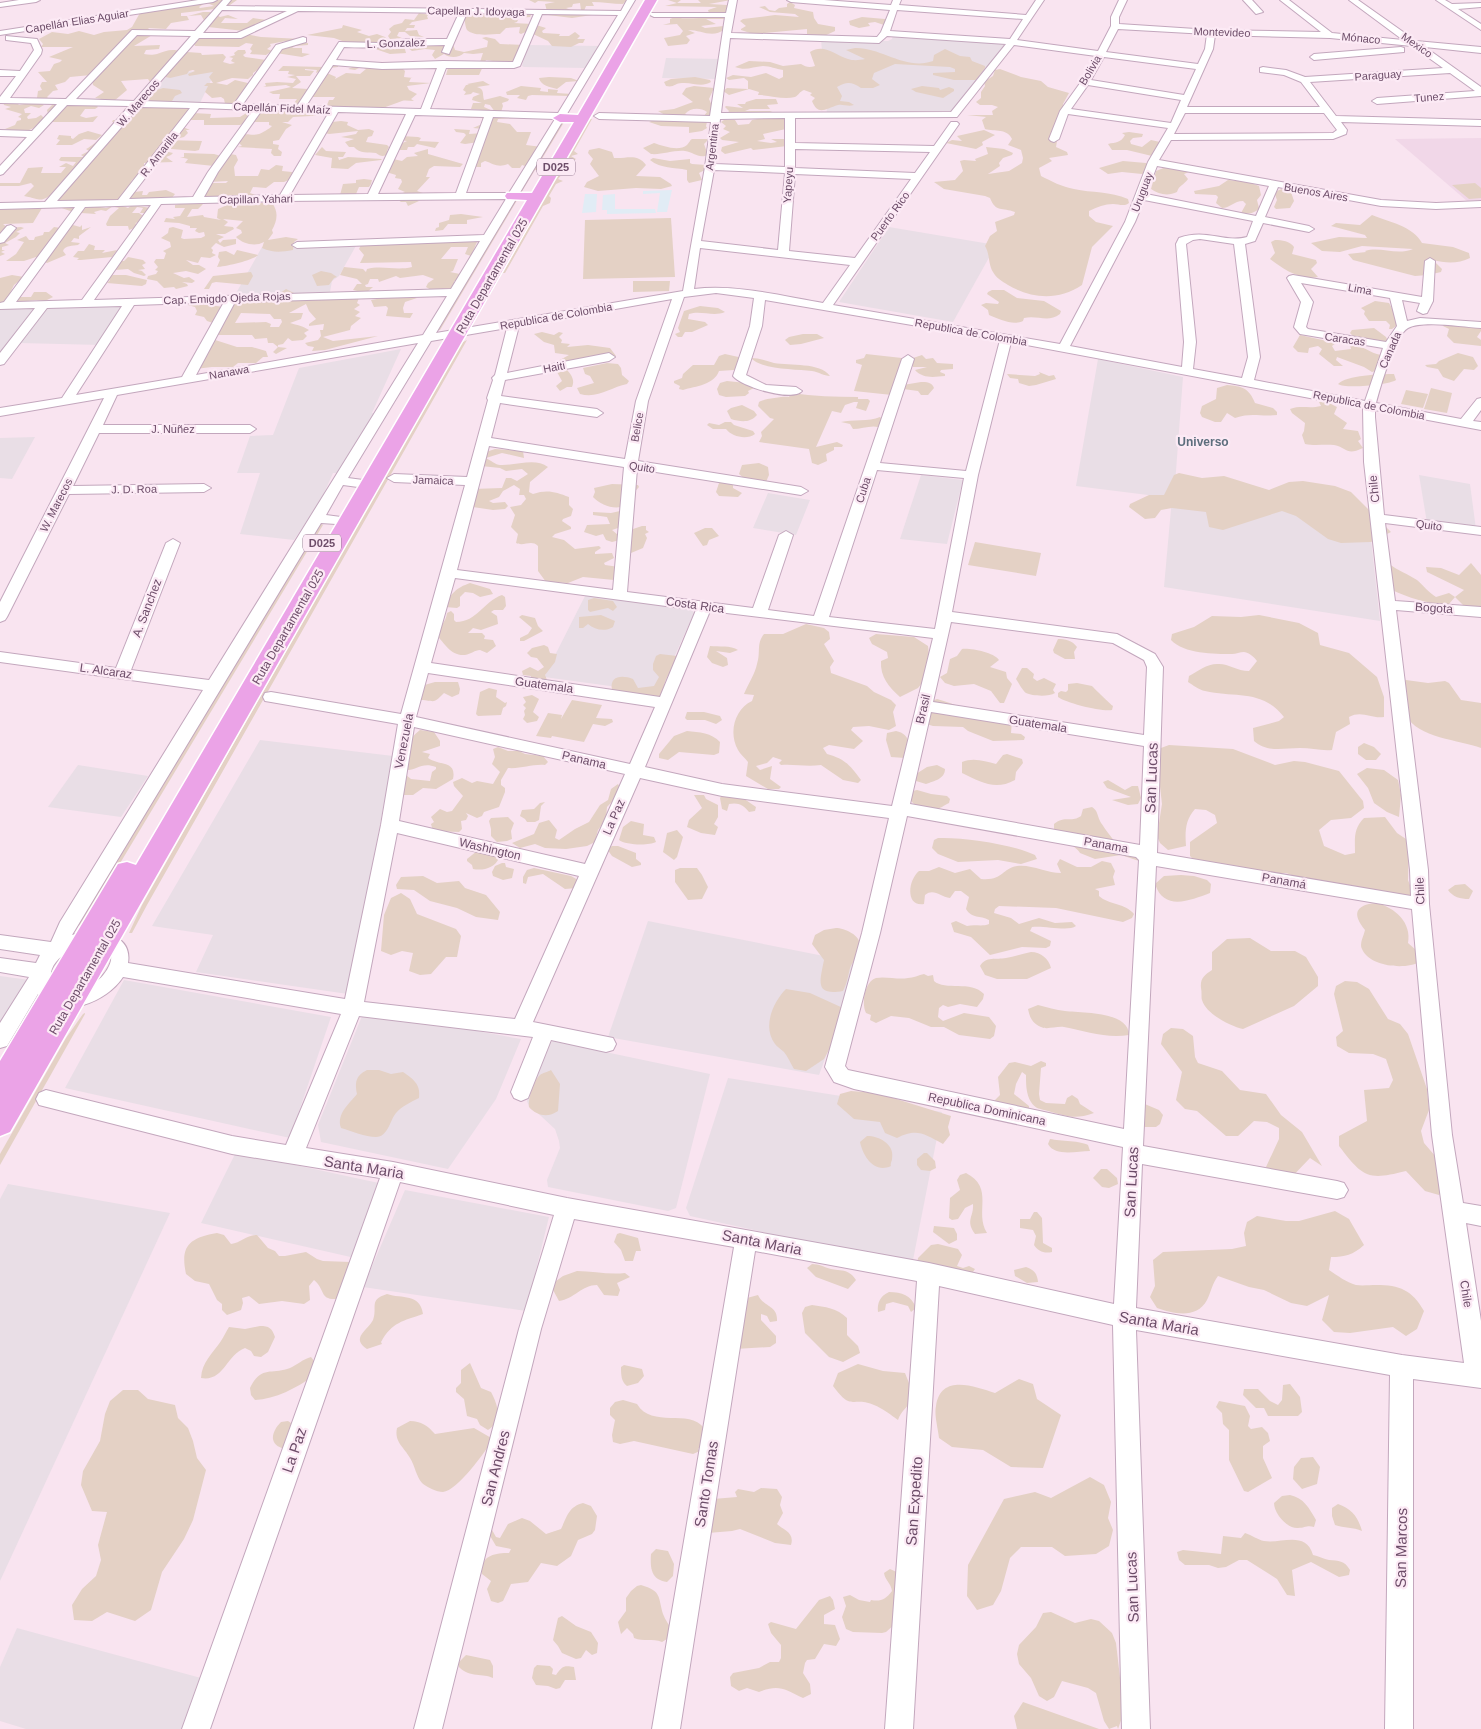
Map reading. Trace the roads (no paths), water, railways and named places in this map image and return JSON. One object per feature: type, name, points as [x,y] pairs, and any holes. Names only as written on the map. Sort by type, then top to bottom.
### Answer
[{"type":"highway","name":"Ruta Departamental 025","points":[[0,1123],[62,998],[444,335],[520,196],[576,117],[613,59],[635,12]]},
{"type":"highway","name":"Ruta Departamental 025","points":[[96,939],[336,520],[348,482],[444,335],[492,277],[576,117],[612,80],[613,59],[635,12]]},
{"type":"highway","points":[[492,277],[508,278]]},
{"type":"highway","name":"Ruta Departamental 025","points":[[0,1086],[62,998]]},
{"type":"street","points":[[0,5],[36,0]]},
{"type":"street","name":"Capellán Elias Aguiar","points":[[2,35],[212,0]]},
{"type":"street","name":"W. Marecos","points":[[48,205],[228,0]]},
{"type":"street","points":[[516,0],[517,12]]},
{"type":"street","name":"Argentina","points":[[683,294],[710,167],[726,36],[733,0]]},
{"type":"street","points":[[791,0],[896,3],[1027,17]]},
{"type":"street","name":"Puerto Rico","points":[[826,307],[918,176],[955,119],[1012,42],[1040,0]]},
{"type":"street","name":"Bolivia","points":[[1054,139],[1066,111],[1077,91],[1086,82],[1115,26],[1115,17],[1123,0]]},
{"type":"street","points":[[1247,0],[1259,12]]},
{"type":"street","points":[[1284,0],[1330,35]]},
{"type":"street","name":"Mexico","points":[[1352,0],[1481,92]]},
{"type":"street","points":[[1440,0],[1481,28]]},
{"type":"street","points":[[726,36],[881,39],[896,3]]},
{"type":"street","points":[[613,4],[635,12]]},
{"type":"street","points":[[1450,7],[1481,5]]},
{"type":"street","name":"Capellan J. Idoyaga","points":[[222,8],[635,12],[731,16]]},
{"type":"street","name":"Capellan J. Idoyaga","points":[[197,35],[238,36],[299,9]]},
{"type":"street","points":[[424,112],[450,42],[464,11]]},
{"type":"street","points":[[300,108],[331,62],[382,66],[517,64],[538,12]]},
{"type":"street","name":"Montevideo","points":[[1115,26],[1211,32],[1330,35]]},
{"type":"street","points":[[1,169],[33,134],[135,32],[197,35]]},
{"type":"street","name":"Uruguay","points":[[1064,349],[1130,222],[1153,162],[1188,98],[1209,49],[1211,32]]},
{"type":"street","points":[[885,33],[1012,42],[1200,67]]},
{"type":"street","points":[[2,35],[34,41],[38,46],[37,54],[2,100]]},
{"type":"street","name":"Mónaco","points":[[1330,35],[1417,46],[1481,50]]},
{"type":"street","points":[[237,106],[279,47],[303,40]]},
{"type":"street","name":"L. Gonzalez","points":[[331,62],[342,44],[380,46],[408,42],[450,42]]},
{"type":"street","points":[[1314,57],[1417,46]]},
{"type":"street","points":[[1168,137],[1252,138],[1333,136],[1341,134],[1342,130],[1304,80],[1286,73],[1263,70]]},
{"type":"street","points":[[0,73],[22,74]]},
{"type":"street","name":"Paraguay","points":[[1304,80],[1456,73],[1474,76]]},
{"type":"street","points":[[1086,82],[1188,98]]},
{"type":"street","name":"Tunez","points":[[1378,101],[1481,92]]},
{"type":"street","name":"Capellán Fidel Maíz","points":[[2,100],[576,117],[715,118],[790,116],[955,119]]},
{"type":"street","name":"R. Amarilla","points":[[122,203],[197,105]]},
{"type":"street","points":[[197,200],[213,172],[260,107]]},
{"type":"street","points":[[284,198],[335,110]]},
{"type":"street","points":[[1181,110],[1326,110]]},
{"type":"street","points":[[372,197],[412,111]]},
{"type":"street","points":[[1066,111],[1174,126]]},
{"type":"street","points":[[460,196],[490,113]]},
{"type":"street","name":"Yapeyu","points":[[783,253],[790,170],[790,116]]},
{"type":"street","points":[[1334,119],[1481,123]]},
{"type":"street","points":[[0,133],[33,134]]},
{"type":"street","points":[[790,146],[936,149]]},
{"type":"street","name":"Buenos Aires","points":[[1153,162],[1381,203],[1436,206],[1481,204]]},
{"type":"street","points":[[710,167],[918,176]]},
{"type":"street","points":[[1187,373],[1190,342],[1181,244],[1183,240],[1194,236],[1239,241],[1251,239],[1274,185]]},
{"type":"street","points":[[444,335],[455,292],[486,238],[520,196]]},
{"type":"street","name":"Capillan Yahari","points":[[0,206],[284,198],[520,196]]},
{"type":"street","points":[[1140,196],[1309,229]]},
{"type":"street","points":[[86,302],[158,202]]},
{"type":"street","points":[[3,306],[82,204]]},
{"type":"street","points":[[0,240],[11,228]]},
{"type":"street","points":[[297,245],[486,238]]},
{"type":"street","points":[[1239,241],[1254,358],[1247,383]]},
{"type":"street","points":[[695,244],[857,262]]},
{"type":"street","points":[[1420,321],[1427,300],[1430,261]]},
{"type":"street","name":"Lima","points":[[1301,330],[1300,327],[1307,302],[1292,279],[1294,278],[1427,300]]},
{"type":"street","name":"Republica de Colombia","points":[[444,335],[716,290],[760,295],[1006,338],[1481,426]]},
{"type":"street","name":"Cap. Emigdo Ojeda Rojas","points":[[3,306],[455,292]]},
{"type":"street","name":"Belice","points":[[620,594],[631,465],[642,401],[683,294]]},
{"type":"street","points":[[760,295],[756,326],[739,376],[754,385],[764,388],[796,391]]},
{"type":"street","name":"Canada","points":[[1369,405],[1396,331],[1402,326],[1395,295]]},
{"type":"street","points":[[187,379],[232,298]]},
{"type":"street","points":[[66,401],[130,302]]},
{"type":"street","points":[[0,361],[44,304]]},
{"type":"street","points":[[1402,326],[1420,321],[1481,325]]},
{"type":"street","name":"Venezuela","points":[[292,1156],[353,1008],[390,825],[406,720],[449,573],[498,378],[514,324]]},
{"type":"street","name":"Caracas","points":[[1301,330],[1308,334],[1390,346]]},
{"type":"street","name":"Nanawa","points":[[0,412],[444,335]]},
{"type":"street","name":"Brasil","points":[[841,1076],[835,1068],[871,933],[941,634],[971,475],[1006,338]]},
{"type":"street","name":"Haiti","points":[[498,378],[609,357]]},
{"type":"street","name":"Cuba","points":[[820,621],[870,466],[908,359]]},
{"type":"street","name":"W. Marecos","points":[[0,617],[113,392]]},
{"type":"street","points":[[493,398],[597,413]]},
{"type":"street","points":[[1464,423],[1481,402]]},
{"type":"street","name":"Chile","points":[[1369,405],[1371,462],[1419,870],[1420,904],[1442,1135],[1480,1377]]},
{"type":"street","name":"J. Nuñez","points":[[95,429],[250,429]]},
{"type":"street","name":"Quito","points":[[483,441],[801,491]]},
{"type":"street","points":[[870,466],[971,475]]},
{"type":"street","name":"Jamaica","points":[[394,478],[472,481]]},
{"type":"street","points":[[57,950],[66,927],[316,518],[348,482]]},
{"type":"street","name":"J. D. Roa","points":[[63,490],[204,488]]},
{"type":"street","points":[[316,518],[336,520]]},
{"type":"street","name":"Quito","points":[[1377,518],[1481,532]]},
{"type":"street","points":[[759,613],[786,536]]},
{"type":"street","name":"A. Sanchez","points":[[122,673],[173,543]]},
{"type":"street","name":"Costa Rica","points":[[449,573],[820,621],[941,634]]},
{"type":"street","name":"Bogota","points":[[1387,605],[1481,612]]},
{"type":"street","name":"La Paz","points":[[521,1027],[665,703],[705,606]]},
{"type":"street","name":"San Lucas","points":[[944,616],[1104,636],[1133,647],[1150,657],[1155,667],[1148,858],[1124,1317],[1136,1729]]},
{"type":"street","name":"L. Alcaraz","points":[[0,657],[212,686]]},
{"type":"street","name":"Guatemala","points":[[423,667],[665,703]]},
{"type":"street","name":"Panama","points":[[271,697],[406,720],[722,790],[898,813],[907,819],[1141,862],[1148,858]]},
{"type":"street","name":"Guatemala","points":[[924,706],[1152,742]]},
{"type":"street","name":"Washington","points":[[390,825],[590,872]]},
{"type":"street","name":"Panamá","points":[[1148,858],[1420,904]]},
{"type":"street","points":[[0,1040],[50,956],[57,950],[67,944],[96,939],[114,945],[119,951],[121,959],[119,970],[111,981],[88,996],[62,998],[44,989],[40,981],[41,972]]},
{"type":"street","points":[[0,942],[57,950]]},
{"type":"street","points":[[0,965],[41,972]]},
{"type":"street","points":[[119,970],[353,1008],[521,1027],[606,1044]]},
{"type":"street","points":[[522,1092],[545,1031]]},
{"type":"street","name":"Republica Dominicana","points":[[841,1076],[863,1083],[1133,1147],[1337,1190]]},
{"type":"street","name":"Santa Maria","points":[[46,1099],[232,1145],[393,1171],[567,1208],[929,1273],[1124,1317],[1402,1366],[1480,1377]]},
{"type":"street","name":"La Paz","points":[[196,1729],[393,1171]]},
{"type":"street","name":"San Andres","points":[[428,1729],[530,1329],[567,1208]]},
{"type":"street","points":[[1453,1211],[1481,1216]]},
{"type":"street","name":"Santo Tomas","points":[[666,1729],[746,1239]]},
{"type":"street","name":"San Expedito","points":[[899,1729],[929,1273]]},
{"type":"street","name":"San Marcos","points":[[1399,1729],[1402,1366]]},
{"type":"district","name":"Universo","points":[[1203,442]]}]
